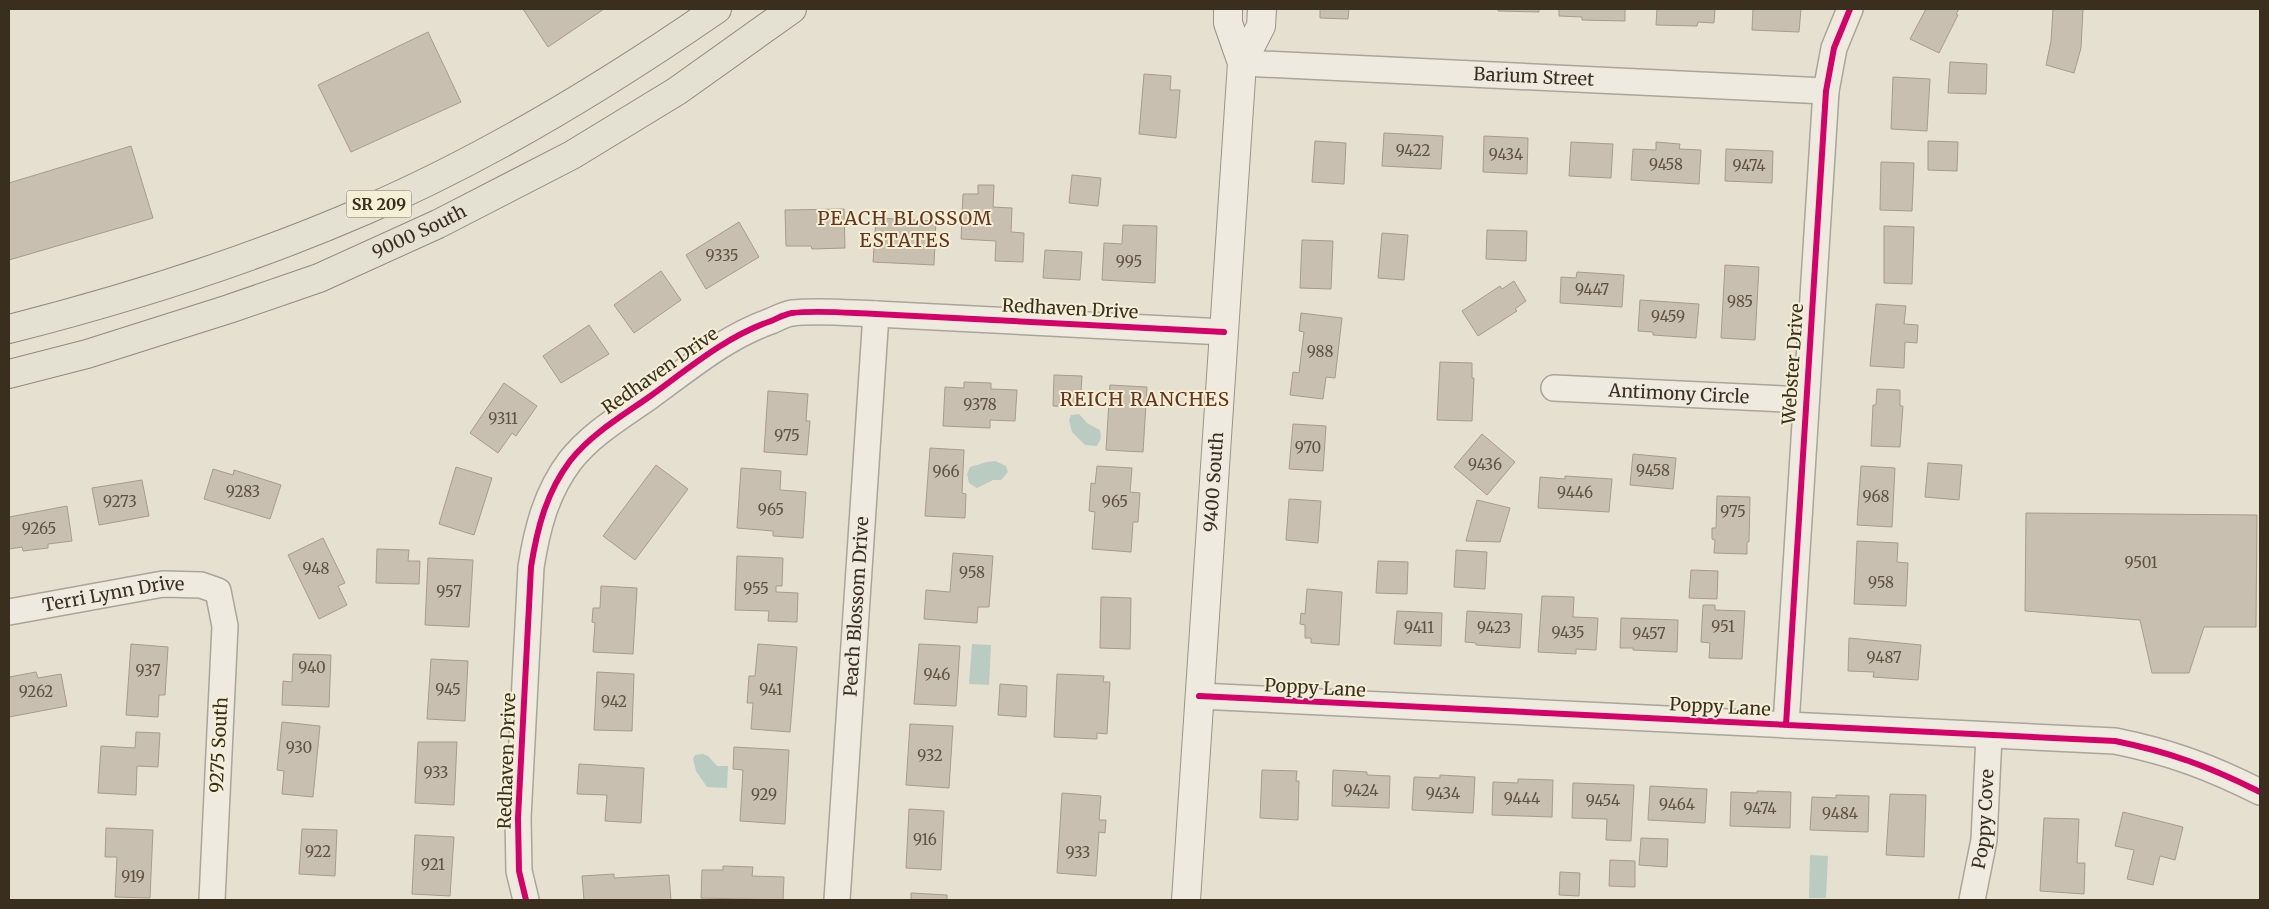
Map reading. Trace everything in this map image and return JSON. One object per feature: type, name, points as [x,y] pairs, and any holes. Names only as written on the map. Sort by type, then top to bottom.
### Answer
[{"type":"main road","name":"SR 209","points":[[9,329],[77,312],[162,286],[274,247],[367,210],[438,176],[524,130],[642,59],[717,9]]},
{"type":"main road","name":"9000 South","points":[[9,374],[87,354],[319,278],[438,224],[506,191],[580,150],[677,91],[792,9]]},
{"type":"main road","name":"9400 South","points":[[1186,900],[1242,63],[1228,22],[1228,9]]},
{"type":"main road","name":"9400 South","points":[[1242,63],[1261,26],[1262,9]]},
{"type":"street","name":"Webster Drive","points":[[1786,725],[1805,400],[1826,92],[1834,48],[1850,9]]},
{"type":"street","name":"Barium Street","points":[[1242,63],[1826,92]]},
{"type":"street","name":"Redhaven Drive","points":[[526,900],[519,871],[518,818],[531,567],[542,512],[566,468],[592,438],[721,344],[741,333],[791,314],[821,312],[876,314],[1224,332]]},
{"type":"street","name":"Peach Blossom Drive","points":[[837,900],[876,314]]},
{"type":"street","name":"Antimony Circle","points":[[1554,388],[1805,400]]},
{"type":"street","name":"Terri Lynn Drive","points":[[9,612],[163,584],[201,585],[218,591]]},
{"type":"street","name":"9275 South","points":[[212,900],[225,626],[218,591]]},
{"type":"street","name":"Poppy Lane","points":[[1199,696],[2115,741],[2184,758],[2219,772],[2260,792]]},
{"type":"street","name":"Poppy Cove","points":[[1972,900],[1984,840],[1989,736]]},
{"type":"shaded area","points":[[1079,414],[1087,423],[1100,430],[1101,438],[1097,446],[1085,445],[1072,432],[1069,420],[1071,415]]},
{"type":"shaded area","points":[[995,461],[1006,466],[1008,472],[1001,480],[993,480],[977,488],[969,483],[967,474],[970,467]]},
{"type":"shaded area","points":[[972,644],[991,645],[989,685],[969,684]]},
{"type":"shaded area","points":[[703,754],[708,756],[717,766],[728,766],[727,788],[707,787],[696,771],[693,759],[695,755]]},
{"type":"shaded area","points":[[1810,855],[1828,856],[1826,898],[1809,898]]},
{"type":"building","points":[[523,9],[604,9],[548,47]]},
{"type":"building","points":[[1320,9],[1349,9],[1348,19],[1320,18]]},
{"type":"building","points":[[1498,9],[1539,9],[1539,12],[1498,11]]},
{"type":"building","points":[[1559,9],[1625,9],[1625,21],[1582,20],[1582,17],[1559,16]]},
{"type":"building","points":[[1657,9],[1715,9],[1714,23],[1698,22],[1697,26],[1656,25]]},
{"type":"building","points":[[1753,9],[1801,9],[1799,32],[1752,30]]},
{"type":"building","points":[[1926,9],[1959,9],[1956,14],[1958,15],[1939,53],[1910,39]]},
{"type":"building","points":[[2053,9],[2083,9],[2081,48],[2074,73],[2046,65],[2051,41]]},
{"type":"building","points":[[428,32],[461,102],[351,152],[318,85]]},
{"type":"building","points":[[1950,62],[1987,64],[1986,94],[1948,93]]},
{"type":"building","points":[[1144,74],[1171,76],[1170,90],[1180,90],[1176,138],[1139,134]]},
{"type":"building","points":[[1893,77],[1930,79],[1927,131],[1891,129]]},
{"type":"building","points":[[1384,133],[1443,136],[1441,169],[1382,166]]},
{"type":"building","points":[[1484,136],[1528,138],[1527,174],[1483,172]]},
{"type":"building","points":[[1315,141],[1346,143],[1344,184],[1312,182]]},
{"type":"building","points":[[1928,141],[1958,142],[1957,171],[1928,170]]},
{"type":"building","points":[[1571,142],[1613,144],[1611,178],[1569,176]]},
{"type":"building","points":[[1656,142],[1680,144],[1679,149],[1701,150],[1699,184],[1631,180],[1633,149],[1656,150]]},
{"type":"building","points":[[131,146],[153,218],[9,260],[9,183]]},
{"type":"building","points":[[1726,149],[1773,151],[1772,183],[1725,181]]},
{"type":"building","points":[[1881,162],[1914,163],[1912,211],[1880,210]]},
{"type":"building","points":[[1072,175],[1101,178],[1098,206],[1069,203]]},
{"type":"building","points":[[978,185],[994,185],[993,207],[1012,208],[1011,232],[1024,233],[1023,262],[995,261],[996,241],[961,239],[963,194],[978,194]]},
{"type":"building","points":[[844,209],[845,248],[812,249],[811,246],[786,246],[785,210]]},
{"type":"building","points":[[876,218],[936,221],[934,265],[873,262]]},
{"type":"building","points":[[739,222],[759,257],[706,289],[686,255]]},
{"type":"building","points":[[1123,225],[1157,226],[1155,283],[1102,280],[1104,243],[1122,244]]},
{"type":"building","points":[[1884,226],[1914,227],[1912,284],[1884,283]]},
{"type":"building","points":[[1487,230],[1527,231],[1526,261],[1486,259]]},
{"type":"building","points":[[1382,233],[1408,235],[1404,280],[1378,278]]},
{"type":"building","points":[[1302,240],[1333,241],[1331,289],[1300,288]]},
{"type":"building","points":[[1045,250],[1082,252],[1080,280],[1043,278]]},
{"type":"building","points":[[1725,265],[1759,267],[1755,340],[1721,338]]},
{"type":"building","points":[[661,271],[681,300],[634,333],[614,305]]},
{"type":"building","points":[[1577,272],[1624,275],[1622,307],[1560,303],[1561,277],[1576,278]]},
{"type":"building","points":[[1514,281],[1526,301],[1515,309],[1517,311],[1478,336],[1462,311],[1500,286],[1502,289]]},
{"type":"building","points":[[1640,300],[1699,304],[1696,338],[1653,335],[1653,332],[1638,331]]},
{"type":"building","points":[[1876,304],[1906,306],[1904,324],[1918,325],[1917,343],[1905,342],[1904,368],[1870,366]]},
{"type":"building","points":[[1301,313],[1342,318],[1335,378],[1326,377],[1323,399],[1290,395],[1293,372],[1299,373],[1304,332],[1299,331]]},
{"type":"building","points":[[589,325],[609,354],[561,383],[543,356]]},
{"type":"building","points":[[1440,362],[1472,363],[1472,378],[1474,378],[1472,421],[1437,420]]},
{"type":"building","points":[[1054,375],[1082,376],[1080,407],[1053,406]]},
{"type":"building","points":[[964,382],[991,383],[991,389],[1017,390],[1015,421],[990,420],[990,428],[943,426],[945,387],[964,388]]},
{"type":"building","points":[[504,383],[537,406],[516,436],[512,433],[498,453],[470,433]]},
{"type":"building","points":[[1110,385],[1147,387],[1143,452],[1106,450]]},
{"type":"building","points":[[1877,389],[1900,390],[1900,406],[1903,406],[1900,447],[1871,446],[1873,405],[1876,405]]},
{"type":"building","points":[[768,391],[808,394],[806,421],[810,421],[807,455],[764,452]]},
{"type":"building","points":[[1293,424],[1326,426],[1323,471],[1289,469]]},
{"type":"building","points":[[1482,434],[1515,462],[1487,495],[1454,467]]},
{"type":"building","points":[[930,448],[964,450],[962,493],[966,494],[965,518],[925,516]]},
{"type":"building","points":[[1633,454],[1676,458],[1673,489],[1630,485]]},
{"type":"building","points":[[1928,463],[1962,465],[1959,500],[1925,497]]},
{"type":"building","points":[[656,465],[688,489],[635,560],[603,536]]},
{"type":"building","points":[[1097,466],[1132,468],[1130,492],[1140,493],[1138,522],[1133,522],[1131,552],[1092,549],[1095,512],[1089,511],[1091,483],[1095,484]]},
{"type":"building","points":[[1861,466],[1895,468],[1892,527],[1857,525]]},
{"type":"building","points":[[456,467],[492,478],[474,535],[439,524]]},
{"type":"building","points":[[741,468],[781,471],[780,490],[806,492],[803,538],[773,536],[773,531],[737,528]]},
{"type":"building","points":[[213,469],[233,475],[234,470],[281,485],[270,519],[204,499]]},
{"type":"building","points":[[1565,476],[1612,479],[1609,512],[1538,508],[1540,477],[1565,479]]},
{"type":"building","points":[[142,480],[149,516],[99,525],[92,488]]},
{"type":"building","points":[[1717,496],[1750,497],[1747,554],[1714,553],[1715,540],[1712,539],[1712,528],[1716,528]]},
{"type":"building","points":[[1289,499],[1321,501],[1318,543],[1286,540]]},
{"type":"building","points":[[1477,500],[1510,508],[1500,542],[1466,541]]},
{"type":"building","points":[[67,506],[72,541],[48,544],[48,548],[23,551],[22,547],[9,549],[9,517]]},
{"type":"building","points":[[2026,513],[2257,515],[2256,627],[2204,627],[2189,673],[2152,673],[2140,620],[2025,611]]},
{"type":"building","points":[[323,538],[345,583],[338,586],[347,605],[319,619],[288,555]]},
{"type":"building","points":[[1857,541],[1898,543],[1897,562],[1908,563],[1906,606],[1854,604]]},
{"type":"building","points":[[377,549],[409,550],[408,561],[420,561],[419,584],[376,583]]},
{"type":"building","points":[[1456,550],[1487,552],[1485,589],[1454,587]]},
{"type":"building","points":[[953,553],[993,556],[989,607],[978,607],[977,623],[924,619],[926,590],[950,592]]},
{"type":"building","points":[[737,556],[783,558],[782,586],[776,586],[776,592],[798,593],[797,622],[768,621],[769,611],[735,610]]},
{"type":"building","points":[[428,558],[473,560],[469,627],[425,625]]},
{"type":"building","points":[[1378,561],[1408,562],[1407,594],[1376,593]]},
{"type":"building","points":[[1691,570],[1718,571],[1717,599],[1689,598]]},
{"type":"building","points":[[601,586],[637,588],[633,654],[593,652],[595,623],[592,622],[593,608],[600,608]]},
{"type":"building","points":[[1307,589],[1342,592],[1339,645],[1311,643],[1311,638],[1305,638],[1305,625],[1300,624],[1301,613],[1305,614]]},
{"type":"building","points":[[1542,596],[1574,597],[1573,617],[1598,618],[1596,650],[1576,649],[1576,654],[1538,652]]},
{"type":"building","points":[[1101,597],[1131,598],[1130,649],[1100,648]]},
{"type":"building","points":[[1703,605],[1715,605],[1715,610],[1745,611],[1742,659],[1709,658],[1710,643],[1701,642]]},
{"type":"building","points":[[1397,611],[1442,613],[1441,646],[1394,644]]},
{"type":"building","points":[[1467,611],[1522,614],[1520,648],[1476,645],[1476,643],[1465,642]]},
{"type":"building","points":[[1621,618],[1678,620],[1677,652],[1620,648]]},
{"type":"building","points":[[1849,638],[1921,645],[1918,680],[1873,677],[1874,672],[1848,671]]},
{"type":"building","points":[[131,644],[168,647],[165,695],[159,695],[158,717],[126,715]]},
{"type":"building","points":[[758,644],[797,647],[790,732],[751,729],[753,703],[747,703],[749,676],[755,676]]},
{"type":"building","points":[[919,644],[960,646],[956,706],[914,704]]},
{"type":"building","points":[[293,654],[331,655],[329,707],[282,705],[283,681],[292,682]]},
{"type":"building","points":[[431,659],[468,661],[465,721],[427,719]]},
{"type":"building","points":[[36,672],[38,678],[61,674],[67,706],[9,717],[9,677]]},
{"type":"building","points":[[597,672],[634,674],[632,731],[594,730]]},
{"type":"building","points":[[1057,674],[1104,676],[1103,682],[1110,682],[1107,734],[1097,733],[1097,739],[1054,737]]},
{"type":"building","points":[[1000,684],[1027,686],[1026,717],[998,715]]},
{"type":"building","points":[[282,722],[320,726],[313,797],[282,794],[284,771],[277,770]]},
{"type":"building","points":[[910,724],[953,726],[949,788],[906,785]]},
{"type":"building","points":[[136,732],[160,733],[158,767],[137,766],[136,795],[98,793],[101,746],[135,748]]},
{"type":"building","points":[[418,742],[457,742],[454,805],[415,803]]},
{"type":"building","points":[[734,747],[789,750],[785,824],[740,821],[743,770],[733,769]]},
{"type":"building","points":[[579,764],[644,768],[641,823],[605,821],[607,795],[577,794]]},
{"type":"building","points":[[1262,770],[1297,771],[1296,781],[1299,781],[1298,820],[1260,818]]},
{"type":"building","points":[[1333,770],[1367,772],[1367,775],[1390,776],[1389,808],[1332,806]]},
{"type":"building","points":[[1440,775],[1475,777],[1473,813],[1412,810],[1414,777],[1440,778]]},
{"type":"building","points":[[1518,779],[1553,780],[1552,817],[1492,815],[1493,782],[1518,783]]},
{"type":"building","points":[[1573,783],[1634,785],[1631,841],[1606,840],[1607,819],[1572,818]]},
{"type":"building","points":[[1650,786],[1707,789],[1705,823],[1648,820]]},
{"type":"building","points":[[1757,791],[1791,792],[1790,828],[1730,826],[1731,792],[1757,793]]},
{"type":"building","points":[[1062,793],[1101,796],[1099,820],[1106,820],[1105,833],[1099,832],[1096,876],[1057,873]]},
{"type":"building","points":[[1890,794],[1926,795],[1924,857],[1886,855]]},
{"type":"building","points":[[1836,795],[1869,796],[1868,832],[1810,830],[1812,797],[1836,798]]},
{"type":"building","points":[[909,809],[944,811],[941,870],[906,868]]},
{"type":"building","points":[[2123,812],[2183,827],[2175,860],[2160,856],[2153,885],[2127,879],[2134,850],[2115,846]]},
{"type":"building","points":[[2044,818],[2079,819],[2077,863],[2085,863],[2084,894],[2040,891]]},
{"type":"building","points":[[106,828],[153,830],[150,898],[115,897],[117,857],[105,857]]},
{"type":"building","points":[[302,829],[337,830],[335,876],[299,874]]},
{"type":"building","points":[[415,835],[454,837],[450,896],[412,894]]},
{"type":"building","points":[[1641,838],[1668,839],[1667,867],[1639,865]]},
{"type":"building","points":[[1610,860],[1635,861],[1635,887],[1609,886]]},
{"type":"building","points":[[723,866],[753,867],[752,876],[784,877],[783,900],[701,898],[702,870],[723,870]]},
{"type":"building","points":[[1560,872],[1580,873],[1579,896],[1559,895]]},
{"type":"building","points":[[614,874],[614,878],[669,875],[671,900],[584,900],[582,876]]},
{"type":"building","points":[[911,893],[947,895],[947,900],[911,900]]},
{"type":"cycle path","points":[[1786,725],[1826,91],[1834,48],[1850,9]]},
{"type":"cycle path","points":[[526,900],[519,871],[518,818],[531,567],[536,539],[549,499],[562,473],[587,442],[722,345],[754,328],[792,313],[844,312],[1224,332]]},
{"type":"cycle path","points":[[1199,696],[2115,741],[2189,761],[2260,792]]},
{"type":"district","name":"PEACH BLOSSOM ESTATES","points":[[905,229]]},
{"type":"district","name":"REICH RANCHES","points":[[1145,399]]}]
